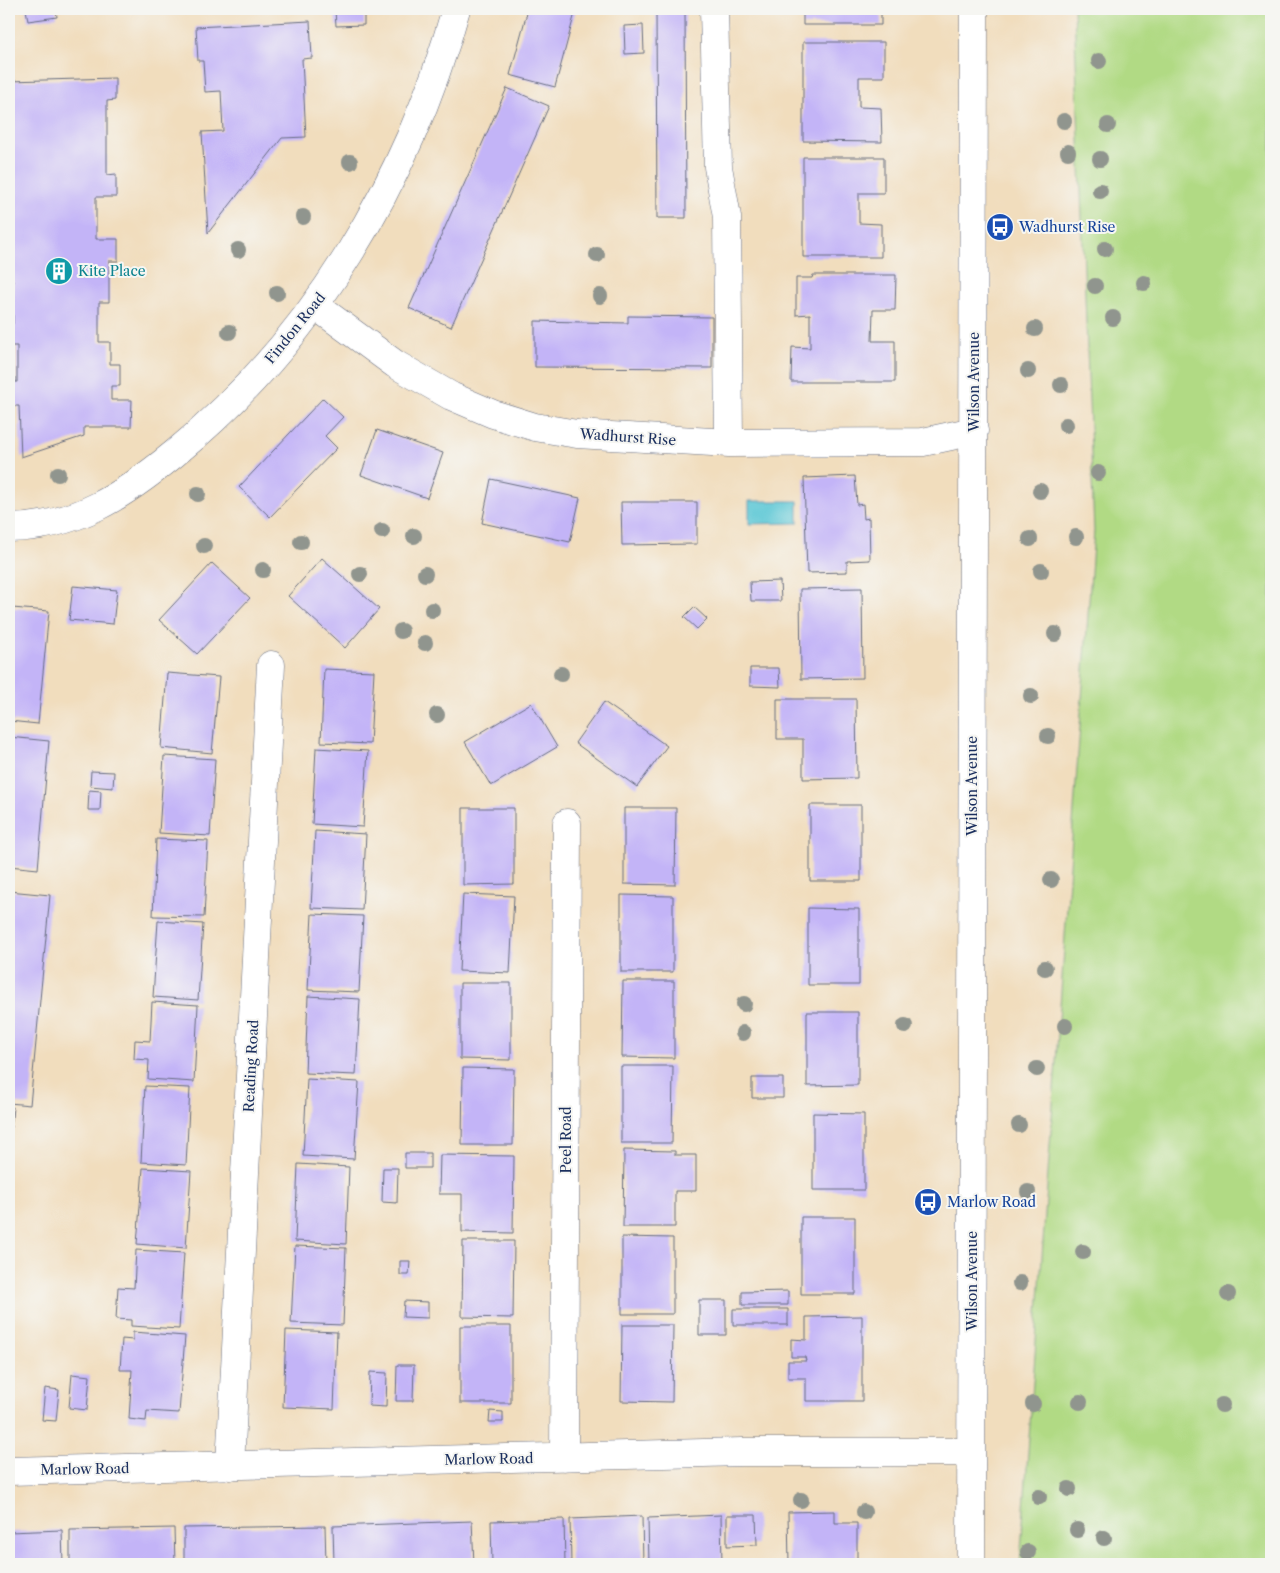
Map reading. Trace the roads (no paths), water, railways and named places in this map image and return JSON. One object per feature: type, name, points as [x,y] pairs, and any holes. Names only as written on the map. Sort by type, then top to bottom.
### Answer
[{"type":"street","name":"Findon Road","points":[[9,528],[50,524],[78,517],[114,497],[160,466],[229,406],[274,357],[316,306],[370,219],[421,115],[442,58],[456,9]]},
{"type":"street","points":[[714,9],[718,168],[727,217],[729,443]]},
{"type":"street","name":"Wilson Avenue","points":[[971,1564],[974,9]]},
{"type":"street","name":"Wadhurst Rise","points":[[316,306],[395,364],[451,396],[493,414],[535,427],[577,434],[729,443],[923,442],[974,431]]},
{"type":"street","name":"Reading Road","points":[[230,1466],[272,666]]},
{"type":"street","name":"Peel Road","points":[[564,1457],[567,823]]},
{"type":"street","name":"Marlow Road","points":[[9,1471],[742,1452],[970,1452]]},
{"type":"water","points":[[749,501],[798,501],[798,523],[749,524]]},
{"type":"place","name":"Wadhurst Rise","points":[[1000,227]]},
{"type":"place","name":"Kite Place","points":[[59,271]]},
{"type":"place","name":"Marlow Road","points":[[928,1202]]}]
